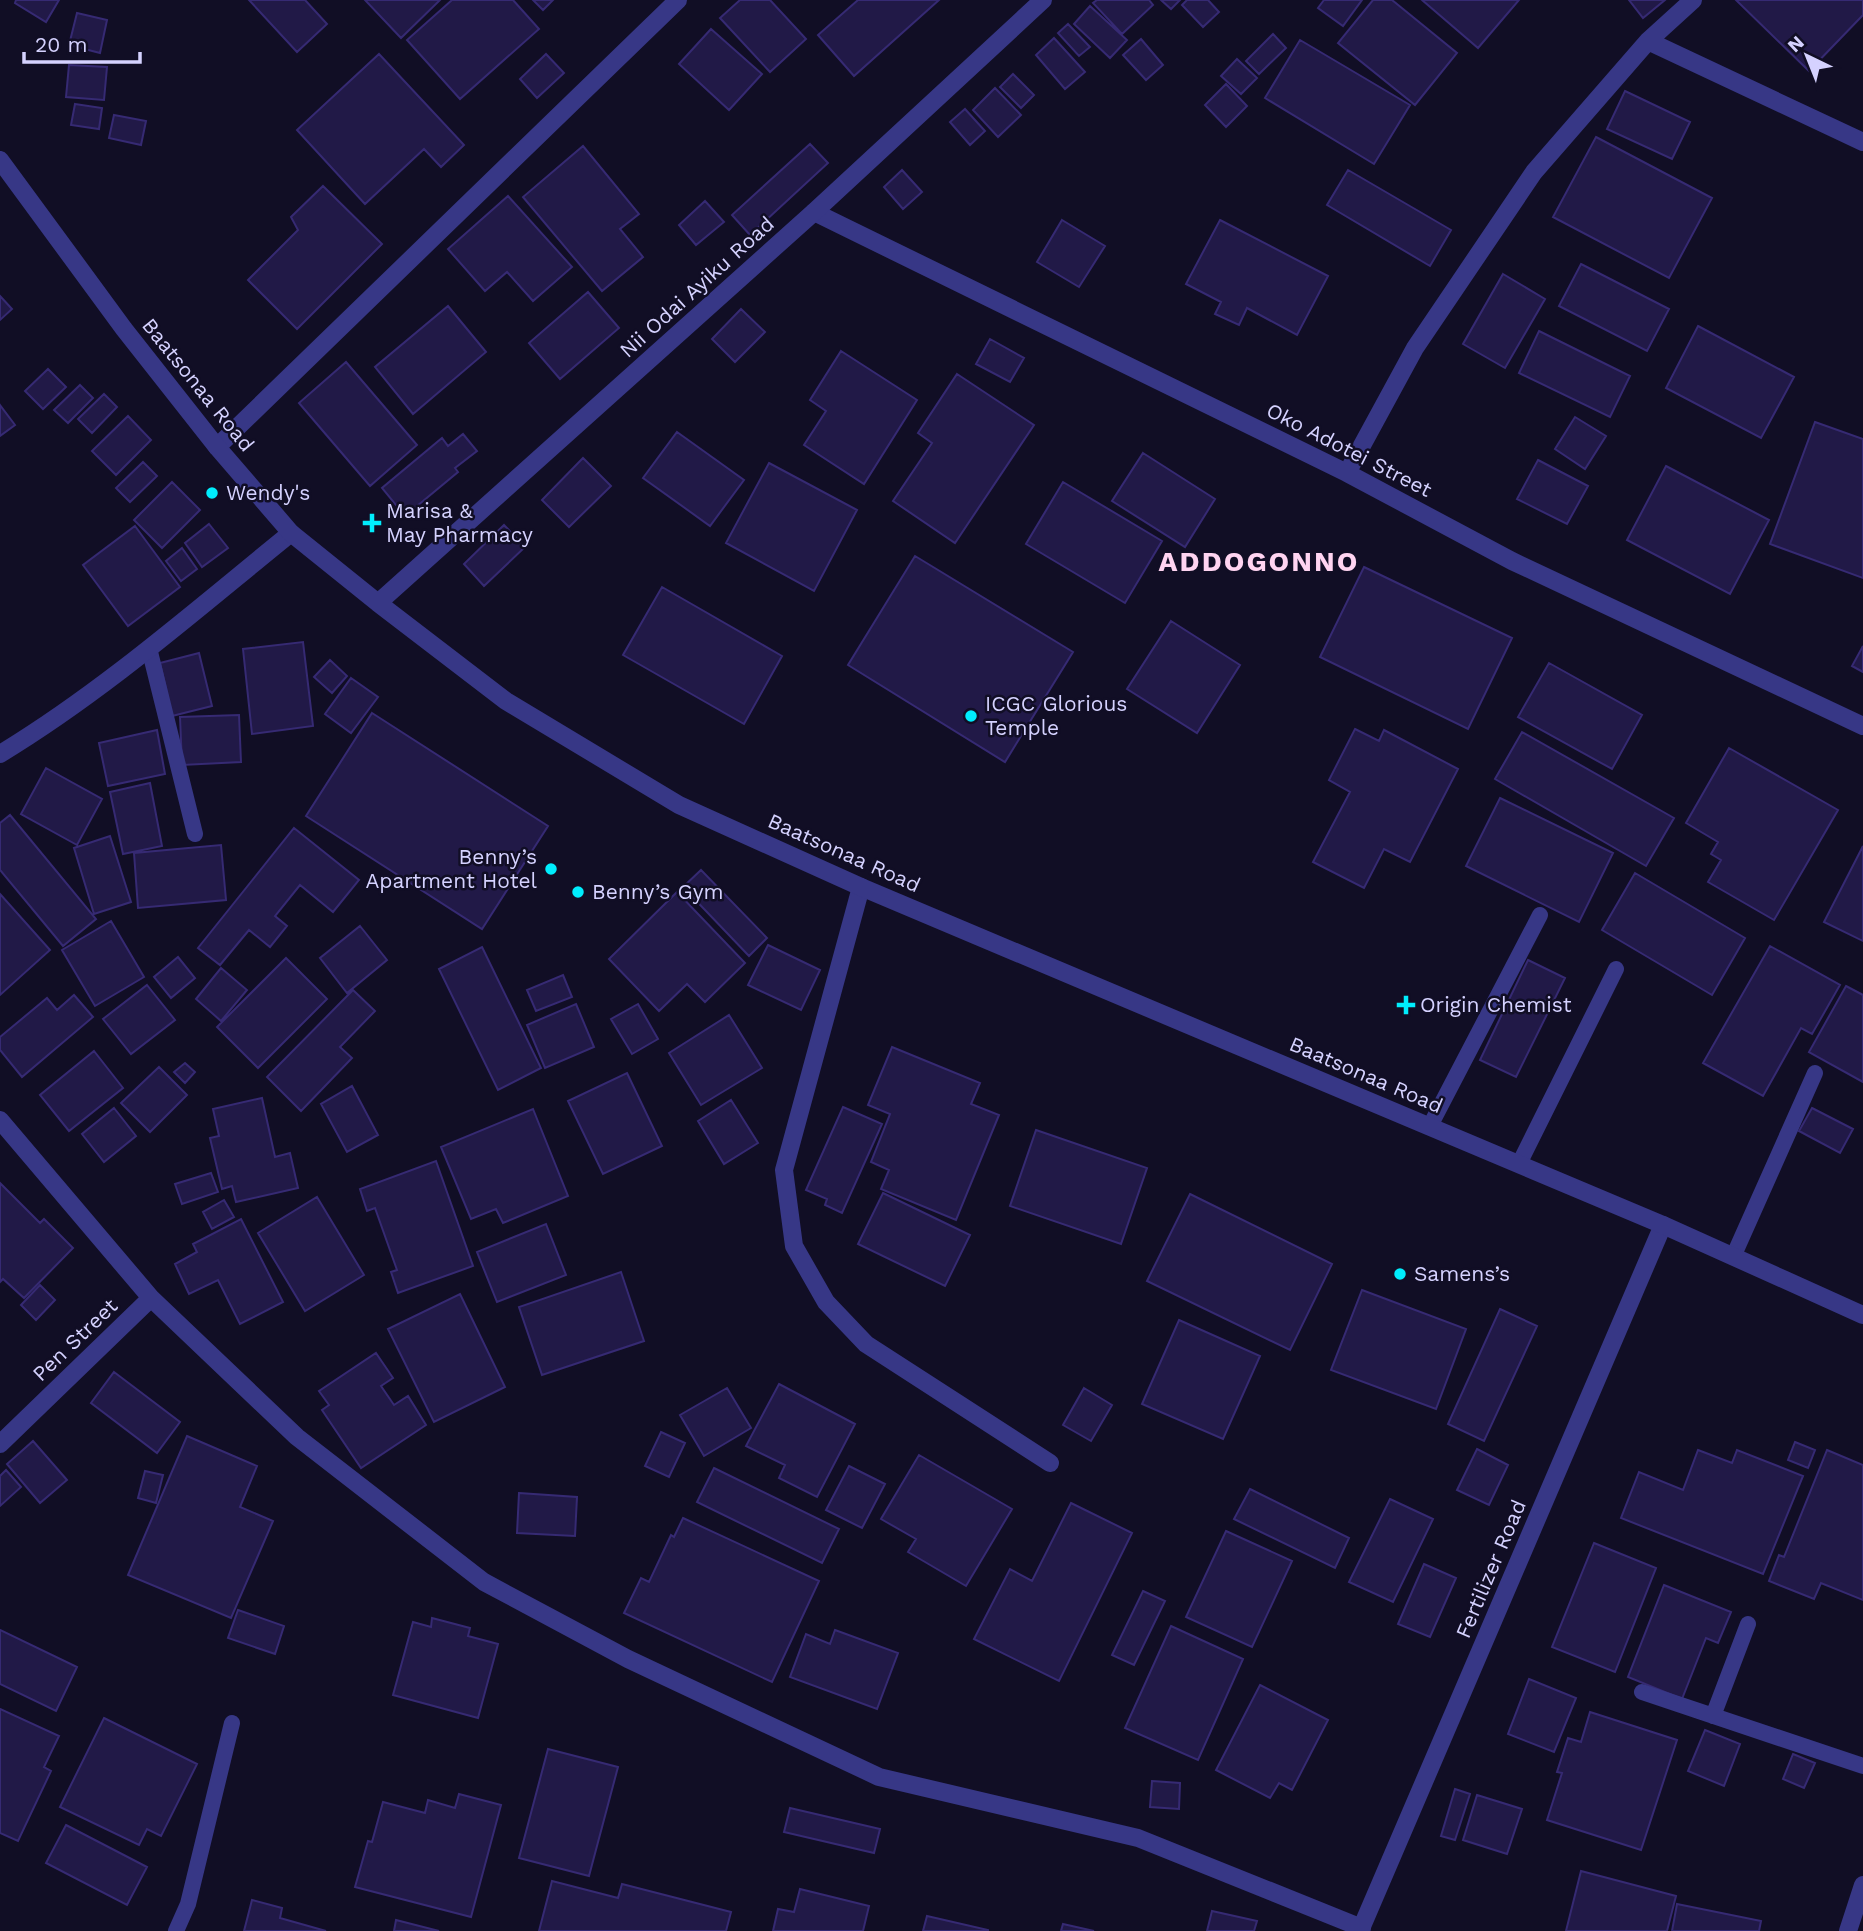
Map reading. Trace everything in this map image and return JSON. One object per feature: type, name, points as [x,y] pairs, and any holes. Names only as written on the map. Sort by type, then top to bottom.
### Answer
[{"type":"street","points":[[217,447],[678,0]]},
{"type":"street","name":"Nii Odai Ayiku Road","points":[[378,603],[814,212],[1043,0]]},
{"type":"street","points":[[1347,472],[1415,348],[1534,172],[1648,41],[1693,0]]},
{"type":"street","points":[[1648,41],[1863,142]]},
{"type":"street","name":"Baatsonaa Road","points":[[0,160],[124,329],[217,447],[291,533],[506,701],[680,805],[861,887],[1663,1225],[1863,1315]]},
{"type":"street","name":"Oko Adotei Street","points":[[814,212],[1347,472],[1512,561],[1863,726]]},
{"type":"street","points":[[0,754],[35,733],[149,648],[291,533]]},
{"type":"street","points":[[861,887],[785,1170],[794,1246],[826,1302],[866,1344],[1050,1463]]},
{"type":"street","points":[[0,1120],[151,1298],[297,1437],[484,1582],[628,1659],[879,1777],[1138,1838],[1361,1929]]},
{"type":"street","name":"Fertilizer Road","points":[[1361,1929],[1663,1225]]},
{"type":"street","name":"Pen Street","points":[[0,1444],[151,1298]]},
{"type":"street","points":[[1848,1931],[1863,1885]]},
{"type":"lane","points":[[149,648],[195,834]]},
{"type":"lane","points":[[1430,1126],[1540,915]]},
{"type":"lane","points":[[1519,1164],[1616,969]]},
{"type":"lane","points":[[1732,1256],[1815,1073]]},
{"type":"lane","points":[[1713,1716],[1748,1625]]},
{"type":"lane","points":[[1642,1692],[1863,1766]]},
{"type":"lane","points":[[176,1931],[188,1904],[232,1723]]},
{"type":"building","points":[[16,0],[59,0],[46,22],[15,3]]},
{"type":"building","points":[[249,0],[305,0],[327,24],[297,52]]},
{"type":"building","points":[[365,0],[440,0],[401,38]]},
{"type":"building","points":[[452,0],[513,0],[539,29],[460,99],[407,40]]},
{"type":"building","points":[[533,0],[553,0],[543,10]]},
{"type":"building","points":[[740,0],[770,0],[806,39],[770,72],[720,18]]},
{"type":"building","points":[[858,0],[939,0],[854,76],[818,35]]},
{"type":"building","points":[[1097,0],[1149,0],[1153,5],[1122,34],[1093,3]]},
{"type":"building","points":[[1161,0],[1180,0],[1171,9]]},
{"type":"building","points":[[1187,0],[1208,0],[1219,12],[1203,27],[1182,5]]},
{"type":"building","points":[[1324,0],[1362,0],[1343,26],[1318,8]]},
{"type":"building","points":[[1373,0],[1392,0],[1457,53],[1415,105],[1338,43]]},
{"type":"building","points":[[1422,0],[1519,0],[1478,48]]},
{"type":"building","points":[[1629,0],[1665,0],[1643,18]]},
{"type":"building","points":[[1736,0],[1863,0],[1863,15],[1809,71]]},
{"type":"building","points":[[1090,6],[1127,40],[1110,58],[1074,24]]},
{"type":"building","points":[[77,13],[107,20],[100,53],[69,45]]},
{"type":"building","points":[[1068,24],[1090,47],[1079,56],[1058,33]]},
{"type":"building","points":[[711,29],[762,74],[729,110],[679,64]]},
{"type":"building","points":[[1273,34],[1286,48],[1259,74],[1246,61]]},
{"type":"building","points":[[1054,38],[1085,72],[1065,89],[1036,55]]},
{"type":"building","points":[[1141,39],[1163,65],[1146,80],[1123,55]]},
{"type":"building","points":[[1300,40],[1410,105],[1374,164],[1265,98]]},
{"type":"building","points":[[379,54],[464,145],[441,167],[424,149],[365,204],[297,130]]},
{"type":"building","points":[[546,54],[564,73],[537,98],[520,79]]},
{"type":"building","points":[[1237,59],[1257,78],[1241,94],[1221,76]]},
{"type":"building","points":[[69,65],[107,67],[104,100],[66,97]]},
{"type":"building","points":[[1013,74],[1034,95],[1021,108],[1000,87]]},
{"type":"building","points":[[1226,84],[1247,106],[1226,127],[1205,105]]},
{"type":"building","points":[[995,88],[1021,115],[998,137],[973,110]]},
{"type":"building","points":[[1625,91],[1690,122],[1672,159],[1607,129]]},
{"type":"building","points":[[75,104],[102,108],[99,129],[71,125]]},
{"type":"building","points":[[965,109],[985,131],[970,145],[950,122]]},
{"type":"building","points":[[114,115],[146,121],[141,145],[109,138]]},
{"type":"building","points":[[1596,137],[1712,198],[1669,278],[1553,217]]},
{"type":"building","points":[[810,144],[828,163],[750,235],[732,215]]},
{"type":"building","points":[[583,146],[639,214],[620,229],[643,257],[602,291],[523,197]]},
{"type":"building","points":[[902,170],[922,192],[903,209],[884,187]]},
{"type":"building","points":[[1348,170],[1451,230],[1430,266],[1327,205]]},
{"type":"building","points":[[323,186],[382,244],[297,329],[248,280],[298,230],[291,217]]},
{"type":"building","points":[[508,196],[572,267],[533,301],[507,272],[485,291],[448,249]]},
{"type":"building","points":[[705,201],[724,222],[696,245],[679,225]]},
{"type":"building","points":[[1062,220],[1105,246],[1079,287],[1037,262]]},
{"type":"building","points":[[1220,220],[1328,276],[1297,335],[1247,308],[1239,325],[1215,314],[1221,302],[1186,284]]},
{"type":"building","points":[[1581,264],[1669,309],[1647,351],[1559,306]]},
{"type":"building","points":[[1503,274],[1545,299],[1505,368],[1463,344]]},
{"type":"building","points":[[588,292],[619,328],[560,379],[529,343]]},
{"type":"building","points":[[0,296],[12,309],[0,320]]},
{"type":"building","points":[[448,306],[486,352],[413,414],[375,367]]},
{"type":"building","points":[[741,309],[765,332],[735,362],[712,339]]},
{"type":"building","points":[[1698,326],[1794,377],[1761,438],[1666,388]]},
{"type":"building","points":[[1539,331],[1630,376],[1610,417],[1519,373]]},
{"type":"building","points":[[990,339],[1024,358],[1010,382],[976,364]]},
{"type":"building","points":[[841,351],[917,400],[864,484],[804,445],[826,411],[810,400]]},
{"type":"building","points":[[346,362],[417,445],[370,486],[299,403]]},
{"type":"building","points":[[48,369],[66,387],[43,409],[25,391]]},
{"type":"building","points":[[957,374],[1034,425],[955,543],[893,501],[932,443],[918,433]]},
{"type":"building","points":[[80,385],[93,398],[68,423],[54,410]]},
{"type":"building","points":[[104,394],[117,407],[92,433],[78,419]]},
{"type":"building","points":[[0,405],[15,425],[0,436]]},
{"type":"building","points":[[128,416],[151,440],[116,475],[92,451]]},
{"type":"building","points":[[1575,417],[1606,436],[1585,469],[1555,449]]},
{"type":"building","points":[[1815,422],[1863,439],[1863,578],[1770,544]]},
{"type":"building","points":[[677,432],[744,480],[710,526],[643,478]]},
{"type":"building","points":[[463,434],[477,451],[455,468],[458,472],[405,516],[382,488],[442,438],[448,446]]},
{"type":"building","points":[[1143,453],[1215,499],[1185,547],[1112,501]]},
{"type":"building","points":[[583,458],[611,486],[569,527],[542,500]]},
{"type":"building","points":[[1538,460],[1588,486],[1567,524],[1517,499]]},
{"type":"building","points":[[143,462],[157,476],[130,502],[116,488]]},
{"type":"building","points":[[769,463],[857,510],[814,591],[726,543]]},
{"type":"building","points":[[1666,466],[1769,520],[1730,594],[1627,540]]},
{"type":"building","points":[[172,482],[200,510],[162,548],[134,520]]},
{"type":"building","points":[[1063,482],[1162,541],[1125,603],[1026,544]]},
{"type":"building","points":[[209,524],[228,548],[202,567],[185,543]]},
{"type":"building","points":[[504,525],[525,547],[484,586],[464,564]]},
{"type":"building","points":[[135,526],[180,587],[128,626],[83,565]]},
{"type":"building","points":[[182,548],[197,569],[181,581],[166,561]]},
{"type":"building","points":[[915,556],[1073,652],[1005,762],[848,665]]},
{"type":"building","points":[[1364,567],[1512,638],[1468,729],[1320,657]]},
{"type":"building","points":[[662,587],[782,656],[744,724],[623,655]]},
{"type":"building","points":[[1171,621],[1240,665],[1197,733],[1127,689]]},
{"type":"building","points":[[303,642],[313,726],[252,734],[243,649]]},
{"type":"building","points":[[1863,646],[1863,672],[1852,666]]},
{"type":"building","points":[[199,653],[212,706],[172,716],[160,663]]},
{"type":"building","points":[[330,660],[347,676],[332,693],[314,677]]},
{"type":"building","points":[[1549,663],[1642,715],[1612,769],[1518,717]]},
{"type":"building","points":[[351,678],[378,697],[351,733],[325,714]]},
{"type":"building","points":[[372,713],[548,826],[482,929],[306,816]]},
{"type":"building","points":[[239,715],[241,762],[182,765],[180,717]]},
{"type":"building","points":[[1355,729],[1379,741],[1384,730],[1458,769],[1410,862],[1384,849],[1364,888],[1313,862],[1350,792],[1329,780]]},
{"type":"building","points":[[157,730],[165,774],[108,786],[99,743]]},
{"type":"building","points":[[1522,732],[1674,818],[1646,866],[1495,779]]},
{"type":"building","points":[[1729,748],[1838,810],[1774,920],[1708,882],[1721,860],[1711,854],[1718,842],[1686,823]]},
{"type":"building","points":[[46,768],[102,799],[77,845],[21,814]]},
{"type":"building","points":[[150,783],[162,846],[123,854],[110,792]]},
{"type":"building","points":[[1500,798],[1613,853],[1579,922],[1466,866]]},
{"type":"building","points":[[10,815],[96,919],[63,946],[0,870],[0,823]]},
{"type":"building","points":[[294,828],[359,880],[333,912],[300,885],[275,916],[287,926],[270,947],[249,930],[220,965],[198,948]]},
{"type":"building","points":[[110,836],[131,902],[94,914],[74,848]]},
{"type":"building","points":[[221,845],[226,900],[138,908],[134,853]]},
{"type":"building","points":[[1863,846],[1863,941],[1824,922]]},
{"type":"building","points":[[701,870],[767,938],[749,956],[683,887]]},
{"type":"building","points":[[1635,873],[1745,938],[1712,995],[1602,930]]},
{"type":"building","points":[[677,892],[745,963],[705,1002],[687,984],[659,1011],[609,959]]},
{"type":"building","points":[[0,894],[50,950],[0,995]]},
{"type":"building","points":[[111,921],[144,977],[95,1006],[62,950]]},
{"type":"building","points":[[360,926],[387,960],[347,993],[320,958]]},
{"type":"building","points":[[768,945],[820,970],[801,1010],[748,985]]},
{"type":"building","points":[[1770,946],[1840,985],[1812,1034],[1801,1028],[1763,1096],[1703,1063]]},
{"type":"building","points":[[482,947],[541,1068],[498,1090],[439,969]]},
{"type":"building","points":[[178,957],[195,978],[171,998],[154,977]]},
{"type":"building","points":[[286,958],[327,999],[258,1068],[217,1027]]},
{"type":"building","points":[[1528,960],[1565,978],[1516,1077],[1480,1060]]},
{"type":"building","points":[[221,968],[247,990],[221,1021],[196,999]]},
{"type":"building","points":[[563,975],[572,997],[536,1011],[527,990]]},
{"type":"building","points":[[147,985],[175,1020],[131,1054],[103,1019]]},
{"type":"building","points":[[1846,986],[1863,995],[1863,1082],[1809,1052]]},
{"type":"building","points":[[353,990],[375,1011],[340,1047],[352,1058],[301,1111],[267,1077]]},
{"type":"building","points":[[74,995],[93,1017],[22,1077],[0,1050],[0,1037],[47,998],[57,1010]]},
{"type":"building","points":[[576,1004],[594,1047],[545,1068],[527,1025]]},
{"type":"building","points":[[638,1004],[658,1039],[632,1054],[611,1019]]},
{"type":"building","points":[[729,1015],[762,1068],[701,1105],[669,1053]]},
{"type":"building","points":[[892,1047],[980,1083],[971,1104],[999,1115],[956,1220],[881,1189],[889,1170],[871,1162],[890,1114],[868,1105]]},
{"type":"building","points":[[94,1051],[123,1088],[69,1131],[40,1095]]},
{"type":"building","points":[[185,1063],[195,1072],[185,1083],[174,1072]]},
{"type":"building","points":[[159,1067],[187,1095],[150,1132],[121,1103]]},
{"type":"building","points":[[627,1073],[662,1146],[603,1174],[568,1101]]},
{"type":"building","points":[[352,1086],[378,1135],[347,1152],[321,1104]]},
{"type":"building","points":[[262,1098],[275,1157],[290,1153],[298,1188],[236,1202],[232,1186],[222,1189],[210,1138],[219,1136],[213,1109]]},
{"type":"building","points":[[731,1100],[758,1143],[724,1164],[698,1121]]},
{"type":"building","points":[[843,1107],[882,1124],[842,1213],[825,1205],[827,1199],[806,1190]]},
{"type":"building","points":[[114,1108],[136,1136],[104,1162],[82,1134]]},
{"type":"building","points":[[1812,1108],[1853,1129],[1840,1153],[1799,1131]]},
{"type":"building","points":[[533,1109],[568,1196],[503,1223],[496,1209],[471,1219],[441,1147]]},
{"type":"building","points":[[1036,1130],[1147,1168],[1121,1244],[1010,1206]]},
{"type":"building","points":[[436,1161],[473,1266],[398,1293],[391,1272],[397,1270],[375,1208],[367,1211],[360,1189]]},
{"type":"building","points":[[211,1173],[218,1192],[182,1204],[175,1184]]},
{"type":"building","points":[[0,1183],[40,1223],[44,1219],[73,1248],[24,1298],[3,1279],[0,1282]]},
{"type":"building","points":[[883,1193],[970,1235],[945,1286],[858,1244]]},
{"type":"building","points":[[1190,1194],[1332,1264],[1290,1350],[1147,1281]]},
{"type":"building","points":[[317,1197],[364,1275],[305,1311],[258,1233]]},
{"type":"building","points":[[224,1200],[234,1217],[212,1229],[203,1212]]},
{"type":"building","points":[[241,1219],[283,1302],[240,1324],[218,1280],[189,1294],[175,1264],[197,1252],[193,1244]]},
{"type":"building","points":[[546,1224],[566,1275],[497,1302],[477,1252]]},
{"type":"building","points":[[621,1272],[644,1341],[542,1375],[519,1307]]},
{"type":"building","points":[[40,1285],[55,1300],[36,1320],[21,1305]]},
{"type":"building","points":[[1362,1290],[1466,1329],[1436,1409],[1331,1370]]},
{"type":"building","points":[[460,1294],[505,1387],[434,1422],[388,1329]]},
{"type":"building","points":[[1500,1309],[1537,1326],[1484,1441],[1448,1424]]},
{"type":"building","points":[[1179,1320],[1260,1356],[1223,1439],[1142,1404]]},
{"type":"building","points":[[376,1353],[393,1378],[381,1386],[394,1405],[408,1396],[426,1425],[361,1468],[322,1410],[329,1405],[319,1391]]},
{"type":"building","points":[[114,1372],[180,1422],[157,1453],[91,1403]]},
{"type":"building","points":[[779,1384],[855,1424],[817,1497],[779,1478],[785,1465],[746,1446]]},
{"type":"building","points":[[727,1388],[751,1428],[704,1456],[680,1415]]},
{"type":"building","points":[[1084,1388],[1112,1405],[1091,1441],[1063,1425]]},
{"type":"building","points":[[661,1432],[685,1443],[669,1477],[645,1466]]},
{"type":"building","points":[[187,1436],[257,1466],[240,1507],[273,1521],[231,1618],[128,1575]]},
{"type":"building","points":[[33,1441],[67,1480],[40,1503],[7,1464]]},
{"type":"building","points":[[1795,1442],[1815,1450],[1808,1468],[1788,1460]]},
{"type":"building","points":[[1477,1449],[1508,1465],[1489,1505],[1457,1490]]},
{"type":"building","points":[[1698,1450],[1732,1463],[1737,1450],[1803,1476],[1763,1574],[1621,1518],[1639,1472],[1683,1490]]},
{"type":"building","points":[[1827,1450],[1863,1465],[1863,1600],[1821,1583],[1814,1599],[1769,1581],[1779,1555],[1784,1557]]},
{"type":"building","points":[[919,1455],[1012,1509],[966,1586],[908,1552],[916,1539],[881,1519]]},
{"type":"building","points":[[849,1466],[885,1484],[862,1528],[826,1510]]},
{"type":"building","points":[[714,1468],[839,1529],[822,1563],[697,1502]]},
{"type":"building","points":[[6,1470],[21,1487],[0,1506],[0,1476]]},
{"type":"building","points":[[145,1471],[163,1475],[156,1503],[138,1498]]},
{"type":"building","points":[[1250,1489],[1349,1538],[1335,1568],[1234,1519]]},
{"type":"building","points":[[519,1493],[577,1497],[575,1536],[517,1533]]},
{"type":"building","points":[[1390,1499],[1433,1519],[1393,1602],[1349,1582]]},
{"type":"building","points":[[1071,1503],[1132,1533],[1059,1681],[974,1639],[1010,1569],[1032,1581]]},
{"type":"building","points":[[683,1518],[819,1581],[772,1682],[624,1613],[641,1578],[649,1582],[671,1535],[674,1537]]},
{"type":"building","points":[[1226,1531],[1292,1561],[1252,1647],[1186,1617]]},
{"type":"building","points":[[1594,1543],[1656,1568],[1615,1672],[1552,1647]]},
{"type":"building","points":[[1424,1564],[1456,1578],[1430,1637],[1398,1624]]},
{"type":"building","points":[[1664,1585],[1731,1612],[1718,1643],[1706,1638],[1682,1699],[1628,1677]]},
{"type":"building","points":[[1143,1591],[1165,1601],[1134,1665],[1112,1655]]},
{"type":"building","points":[[238,1610],[284,1626],[275,1654],[228,1638]]},
{"type":"building","points":[[432,1618],[470,1628],[468,1636],[498,1644],[478,1718],[393,1695],[413,1622],[431,1627]]},
{"type":"building","points":[[1171,1626],[1243,1659],[1198,1760],[1125,1728]]},
{"type":"building","points":[[0,1630],[77,1667],[56,1711],[0,1684]]},
{"type":"building","points":[[835,1630],[898,1653],[877,1709],[790,1677],[806,1634],[830,1644]]},
{"type":"building","points":[[1529,1679],[1576,1698],[1554,1752],[1508,1734]]},
{"type":"building","points":[[1260,1685],[1328,1720],[1292,1790],[1279,1783],[1270,1798],[1216,1770]]},
{"type":"building","points":[[0,1709],[59,1736],[44,1767],[51,1771],[18,1841],[0,1833]]},
{"type":"building","points":[[1590,1712],[1677,1740],[1641,1850],[1547,1820],[1562,1773],[1557,1772],[1568,1738],[1581,1742]]},
{"type":"building","points":[[104,1718],[197,1764],[161,1836],[147,1829],[139,1845],[60,1807]]},
{"type":"building","points":[[1705,1730],[1740,1744],[1724,1786],[1688,1771]]},
{"type":"building","points":[[548,1749],[618,1767],[589,1876],[519,1858]]},
{"type":"building","points":[[1793,1754],[1815,1763],[1804,1788],[1783,1779]]},
{"type":"building","points":[[1152,1781],[1180,1783],[1179,1809],[1150,1807]]},
{"type":"building","points":[[1455,1789],[1470,1794],[1455,1840],[1441,1836]]},
{"type":"building","points":[[459,1794],[501,1805],[471,1917],[355,1887],[383,1802],[425,1813],[428,1800],[455,1808]]},
{"type":"building","points":[[1477,1795],[1522,1809],[1507,1854],[1463,1840]]},
{"type":"building","points":[[790,1808],[880,1829],[874,1853],[784,1832]]},
{"type":"building","points":[[66,1825],[147,1867],[127,1905],[46,1863]]},
{"type":"building","points":[[1581,1871],[1676,1896],[1667,1931],[1566,1931]]},
{"type":"building","points":[[552,1881],[618,1898],[622,1884],[731,1912],[726,1931],[539,1931]]},
{"type":"building","points":[[800,1889],[869,1906],[863,1931],[773,1931],[778,1909],[794,1912]]},
{"type":"building","points":[[252,1900],[282,1908],[280,1918],[326,1931],[244,1931]]},
{"type":"building","points":[[1677,1904],[1761,1921],[1759,1931],[1672,1931]]},
{"type":"building","points":[[1212,1911],[1257,1921],[1254,1931],[1207,1931]]},
{"type":"building","points":[[927,1916],[988,1930],[988,1931],[923,1931]]},
{"type":"building","points":[[396,1920],[439,1931],[394,1931]]},
{"type":"building","points":[[1063,1924],[1094,1931],[1061,1931]]},
{"type":"place","name":"Wendy's","points":[[212,493]]},
{"type":"place","name":"Marisa & May Pharmacy","points":[[372,523]]},
{"type":"place","name":"ICGC Glorious Temple","points":[[971,716]]},
{"type":"place","name":"Benny’s Apartment Hotel","points":[[551,869]]},
{"type":"place","name":"Benny’s Gym","points":[[578,892]]},
{"type":"place","name":"Origin Chemist","points":[[1406,1005]]},
{"type":"place","name":"Samens’s","points":[[1400,1274]]},
{"type":"district","name":"ADDOGONNO","points":[[1259,561]]}]
